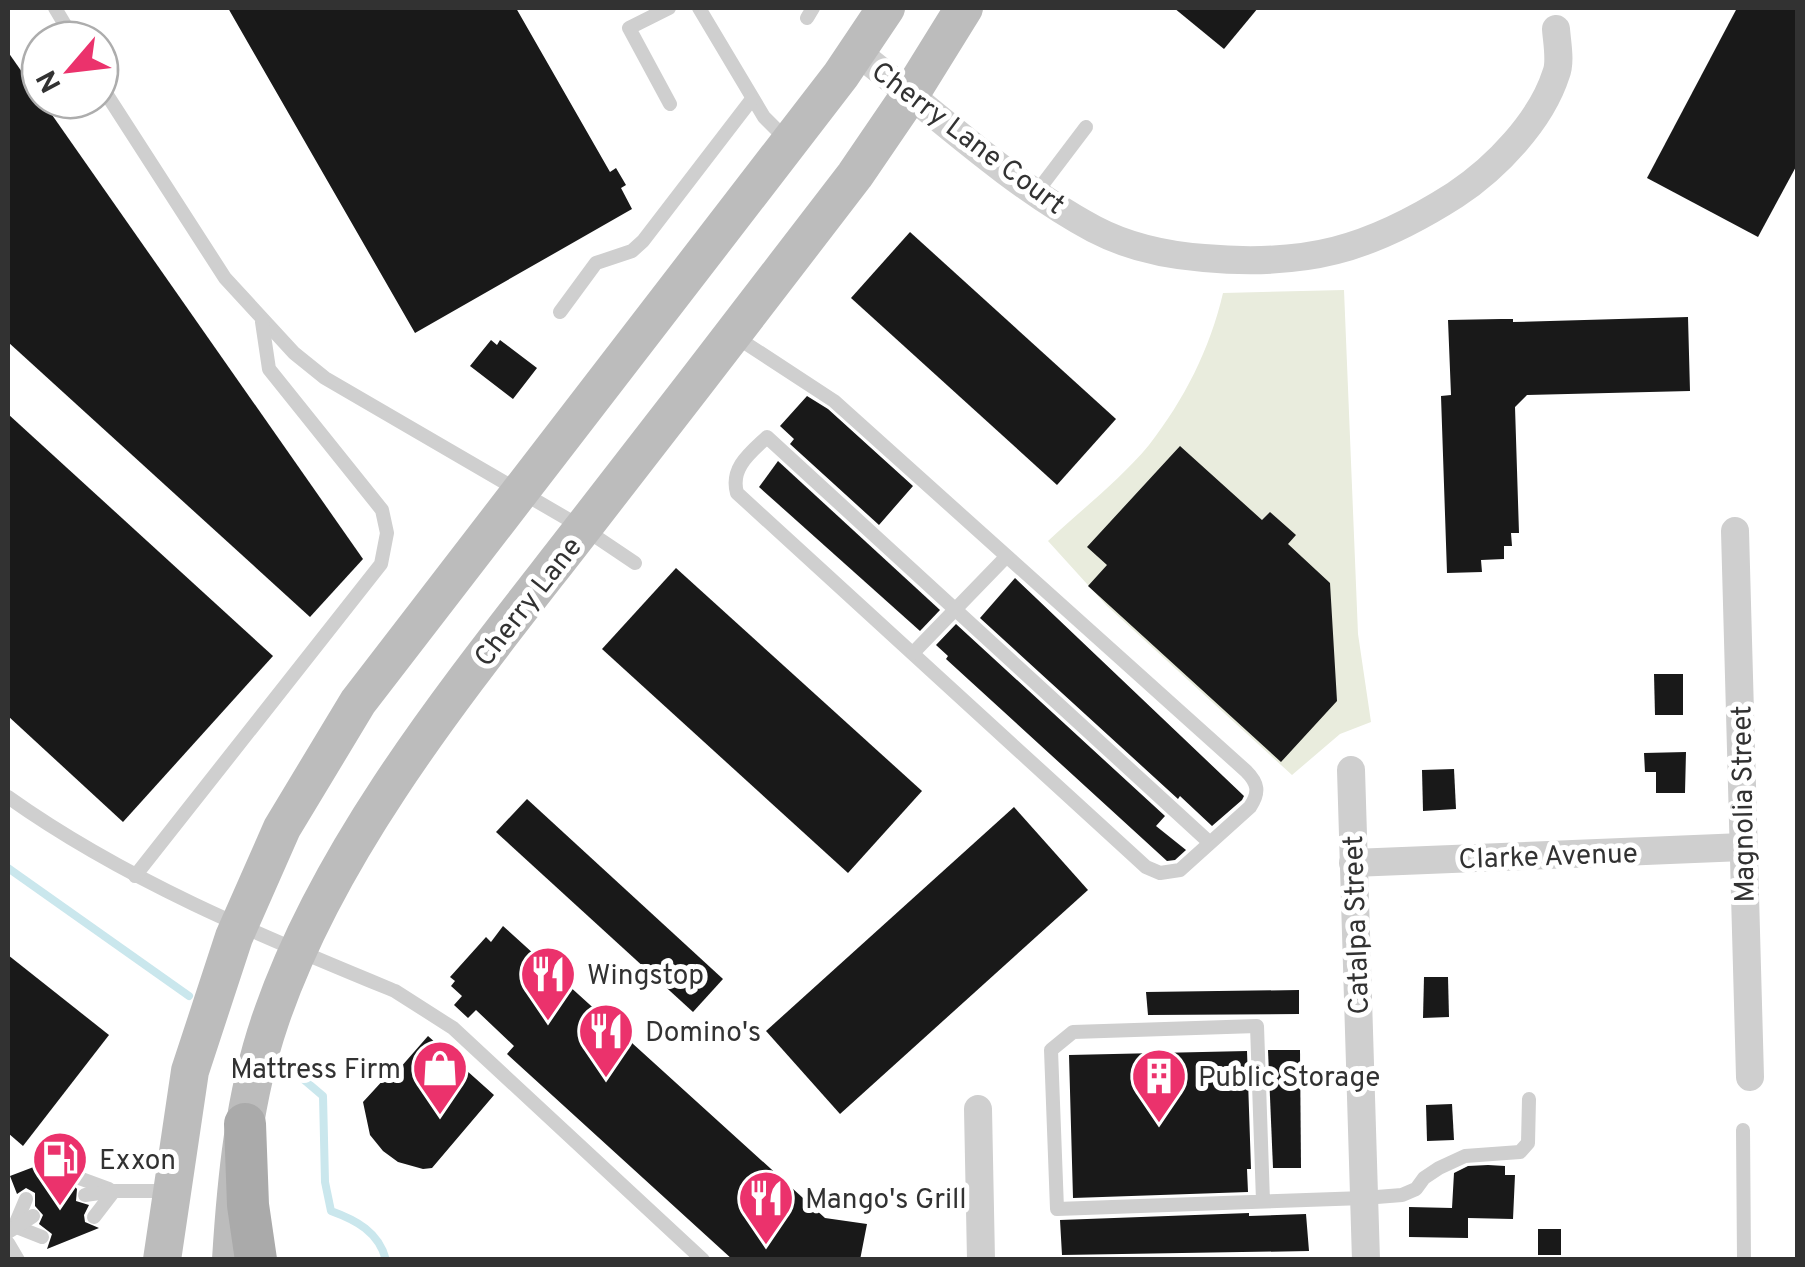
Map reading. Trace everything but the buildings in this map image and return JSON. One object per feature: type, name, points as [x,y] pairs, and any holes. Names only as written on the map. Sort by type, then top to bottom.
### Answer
[{"type":"main road","points":[[162,1260],[190,1071],[239,924],[282,828],[358,702],[857,52],[886,8]]},
{"type":"main road","name":"Cherry Lane","points":[[232,1260],[245,1124],[270,1019],[298,950],[351,851],[426,732],[855,175],[964,8]]},
{"type":"main road","points":[[245,1124],[248,1204],[256,1260]]},
{"type":"street","name":"Cherry Lane Court","points":[[857,52],[1036,194],[1119,240],[1183,256],[1273,261],[1342,250],[1416,219],[1468,186],[1500,158],[1543,102],[1558,71],[1556,29]]},
{"type":"street","name":"Magnolia Street","points":[[1736,530],[1750,1076]]},
{"type":"street","name":"Catalpa Street","points":[[1351,770],[1366,1260]]},
{"type":"street","name":"Clarke Avenue","points":[[1353,863],[1743,846]]},
{"type":"street","points":[[978,1109],[981,1260]]},
{"type":"lane","points":[[669,8],[629,28],[670,104]]},
{"type":"lane","points":[[699,8],[752,99],[788,141]]},
{"type":"lane","points":[[560,312],[596,263],[632,251],[643,241],[752,99]]},
{"type":"lane","points":[[120,115],[225,278],[294,354],[325,378],[583,528],[635,564]]},
{"type":"lane","points":[[1036,194],[1086,127]]},
{"type":"lane","points":[[135,876],[380,564],[388,534],[382,510],[269,369],[262,322]]},
{"type":"lane","points":[[732,335],[834,401],[1256,781],[1257,796],[1250,807],[1210,843],[1180,870],[1160,873],[1146,866],[737,493],[734,481],[741,462],[767,437],[1210,843]]},
{"type":"lane","points":[[913,653],[1006,556]]},
{"type":"lane","points":[[8,797],[62,836],[135,876],[395,991],[453,1028],[703,1260]]},
{"type":"lane","points":[[1262,1202],[1256,1026],[1072,1032],[1051,1050],[1056,1209],[1262,1202],[1364,1198],[1402,1195],[1465,1156],[1520,1152],[1528,1143],[1530,1100]]},
{"type":"lane","points":[[1744,1130],[1744,1260]]},
{"type":"lane","points":[[78,1178],[114,1191]]},
{"type":"lane","points":[[94,1217],[114,1191]]},
{"type":"lane","points":[[85,1195],[170,1191]]},
{"type":"lane","points":[[11,1229],[26,1199]]},
{"type":"lane","points":[[11,1229],[34,1216]]},
{"type":"lane","points":[[11,1229],[42,1237]]},
{"type":"lane","points":[[8,1242],[18,1260]]},
{"type":"shaded area","points":[[1344,290],[1358,634],[1371,722],[1340,734],[1292,775],[1107,606],[1048,541],[1126,470],[1162,428],[1203,354],[1223,293]]},
{"type":"waterway","points":[[8,868],[189,996]]},
{"type":"waterway","points":[[296,1073],[323,1096],[325,1182],[331,1211],[365,1228],[378,1242],[386,1260]]},
{"type":"place","name":"Wingstop","points":[[548,1023]]},
{"type":"place","name":"Domino's","points":[[606,1080]]},
{"type":"place","name":"Mattress Firm","points":[[440,1117]]},
{"type":"place","name":"Public Storage","points":[[1159,1125]]},
{"type":"place","name":"Exxon","points":[[60,1208]]},
{"type":"place","name":"Mango's Grill","points":[[766,1247]]}]
